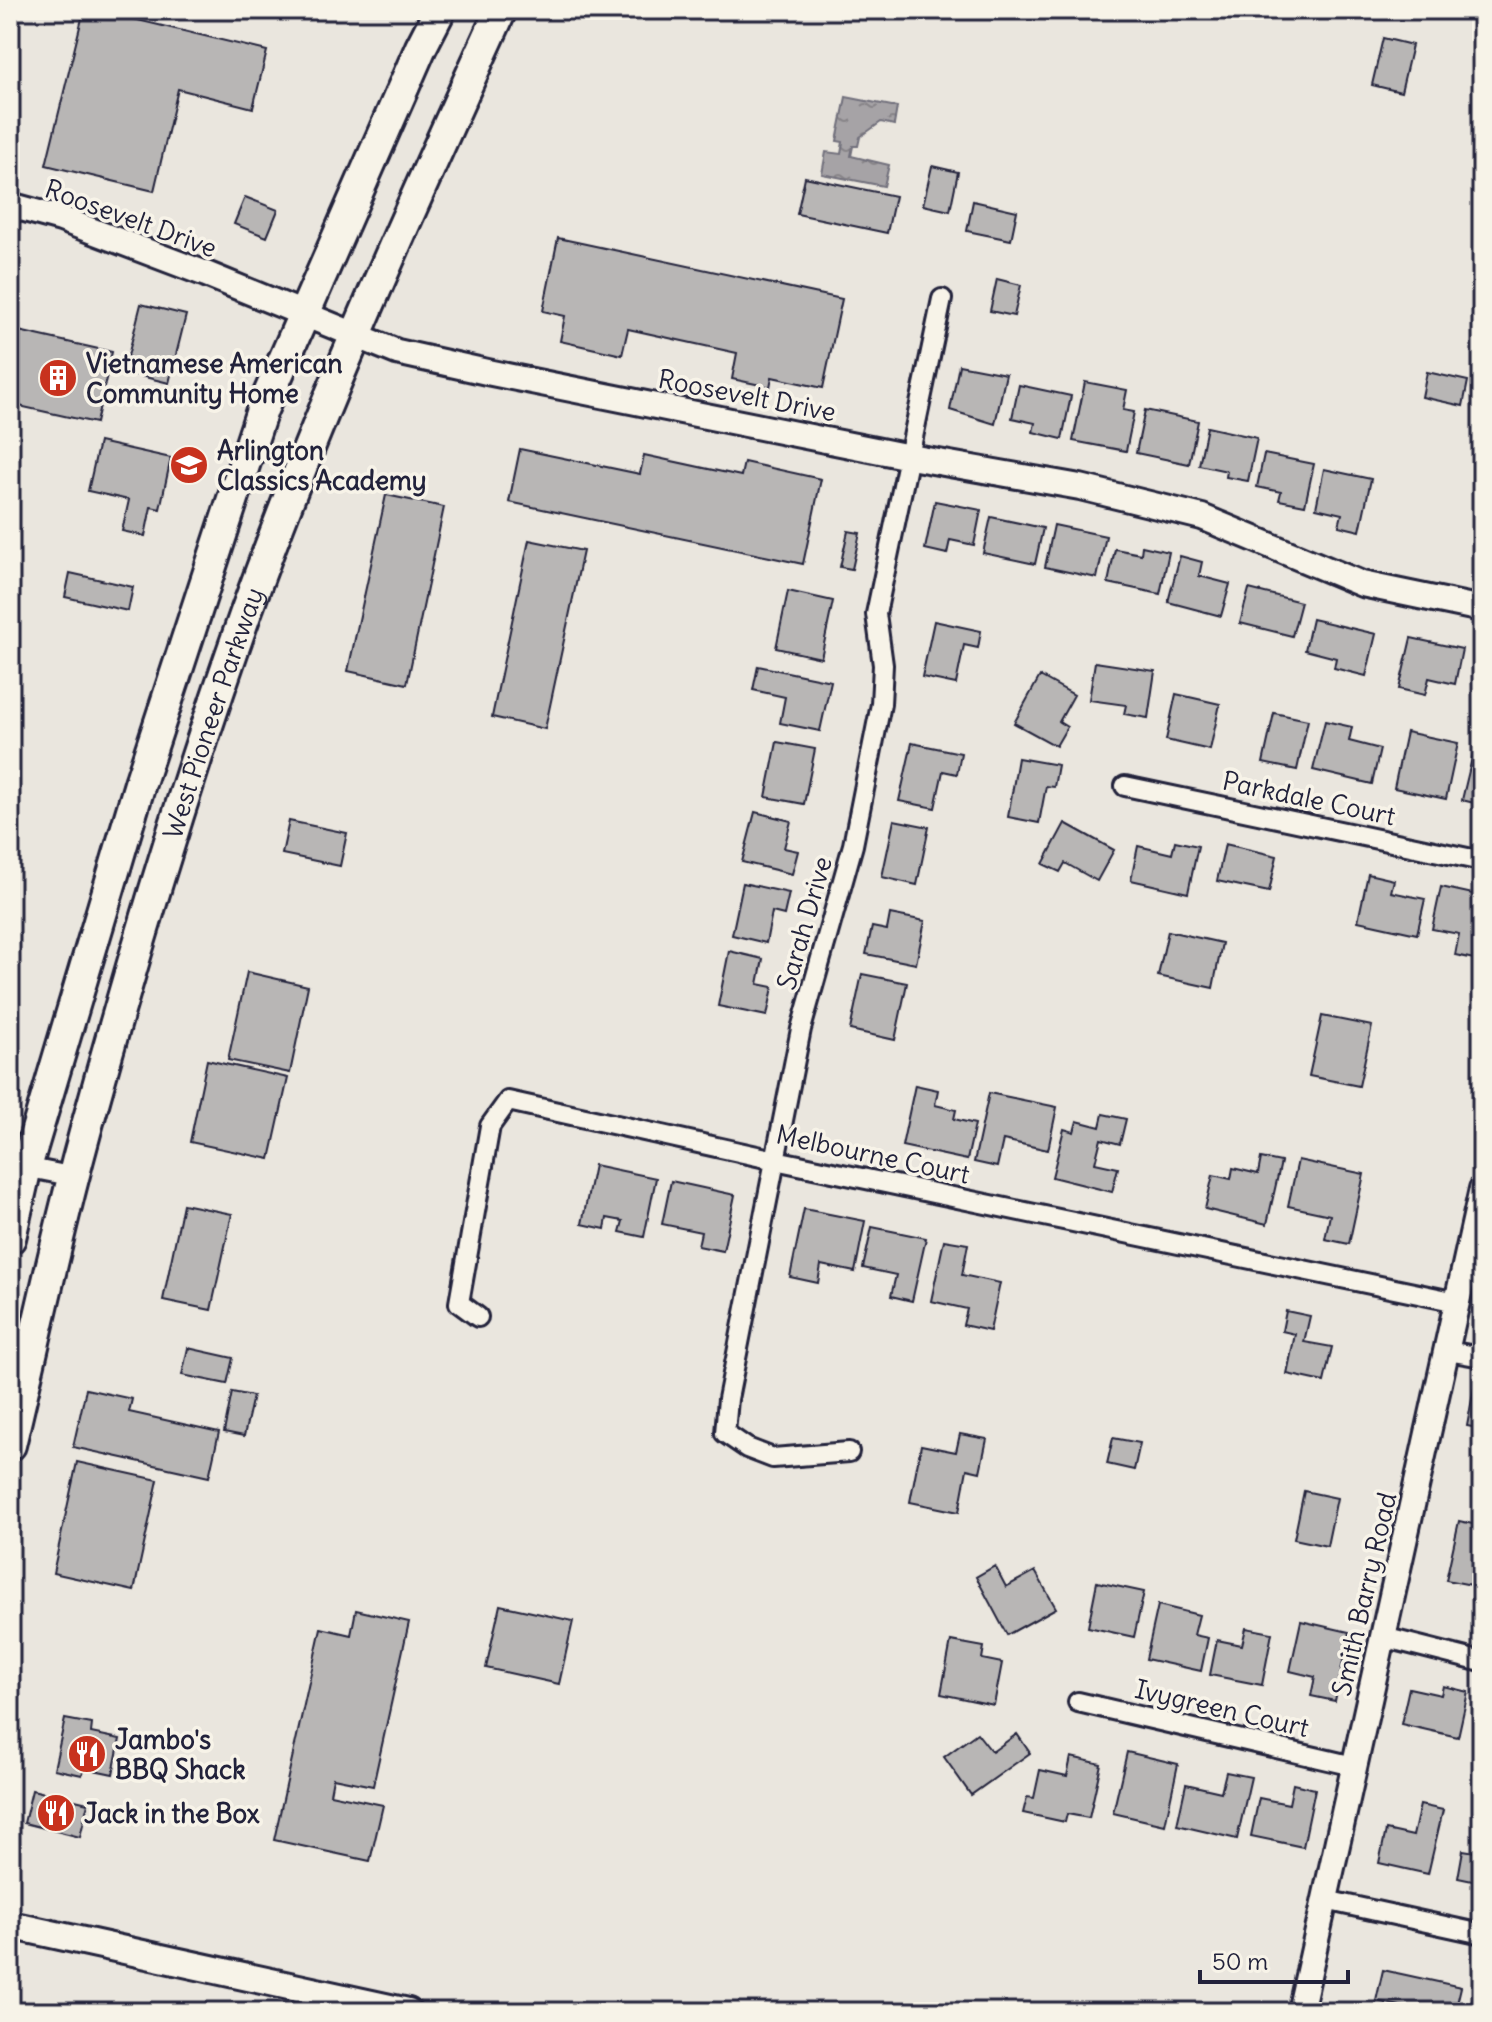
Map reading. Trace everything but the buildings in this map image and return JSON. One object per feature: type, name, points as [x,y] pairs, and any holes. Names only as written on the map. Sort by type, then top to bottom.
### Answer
[{"type":"main road","name":"West Pioneer Parkway","points":[[10,1238],[18,1166],[262,410],[440,10]]},
{"type":"main road","name":"West Pioneer Parkway","points":[[10,1445],[93,1104],[165,859],[234,647],[274,537],[356,337],[501,10]]},
{"type":"main road","points":[[10,1925],[332,2004],[408,2012]]},
{"type":"street","name":"Roosevelt Drive","points":[[10,205],[75,224],[397,352],[910,457],[1080,487],[1202,517],[1362,584],[1482,609]]},
{"type":"street","name":"Sarah Drive","points":[[849,1452],[773,1458],[747,1448],[725,1433],[728,1399],[801,1029],[853,845],[881,704],[883,665],[876,614],[942,299]]},
{"type":"street","name":"Parkdale Court","points":[[1125,786],[1482,861]]},
{"type":"street","name":"Melbourne Court","points":[[478,1317],[459,1303],[490,1126],[508,1101],[1457,1302]]},
{"type":"street","points":[[18,1166],[75,1177]]},
{"type":"street","name":"Smith Barry Road","points":[[1300,2012],[1482,1189]]},
{"type":"street","points":[[1447,1351],[1482,1357]]},
{"type":"street","points":[[1383,1637],[1482,1662]]},
{"type":"street","name":"Ivygreen Court","points":[[1078,1702],[1354,1766]]},
{"type":"street","points":[[1325,1900],[1482,1934]]},
{"type":"water","points":[[846,97],[897,107],[894,125],[881,122],[860,137],[858,146],[853,146],[851,156],[889,165],[884,186],[822,174],[826,152],[841,154],[843,142],[837,141]]},
{"type":"place","name":"Vietnamese American Community Home","points":[[58,378]]},
{"type":"place","name":"Arlington Classics Academy","points":[[189,465]]},
{"type":"place","name":"Jambo's BBQ Shack","points":[[87,1754]]},
{"type":"place","name":"Jack in the Box","points":[[56,1813]]}]
